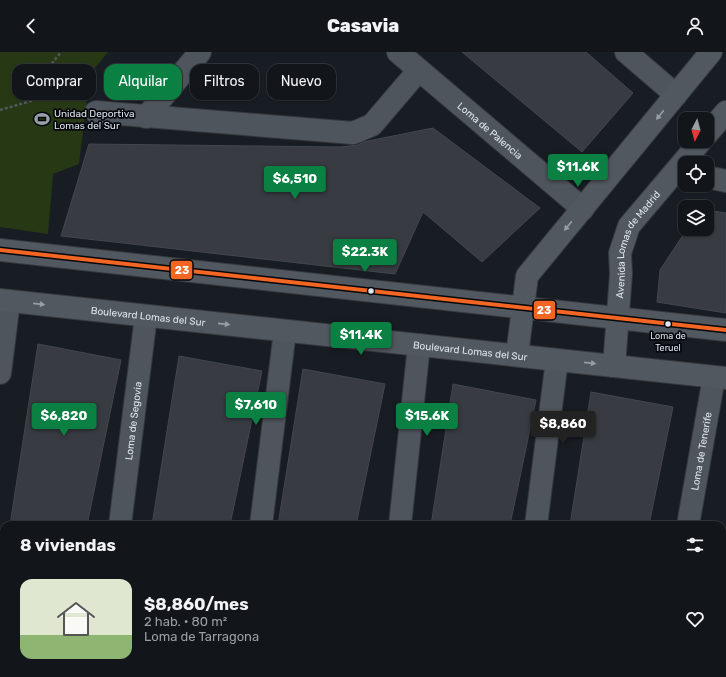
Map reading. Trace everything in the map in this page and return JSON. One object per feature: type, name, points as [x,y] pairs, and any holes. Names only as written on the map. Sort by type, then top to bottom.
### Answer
[{"type":"street","points":[[146,117],[200,52]]},
{"type":"street","name":"Loma de Palencia","points":[[398,52],[583,209]]},
{"type":"street","points":[[626,52],[676,95]]},
{"type":"street","points":[[517,356],[527,276],[711,52]]},
{"type":"street","points":[[96,112],[353,133],[372,125],[419,70]]},
{"type":"street","points":[[714,126],[726,112]]},
{"type":"street","name":"Avenida Lomas de Madrid","points":[[614,366],[621,274],[620,253],[629,226],[678,174]]},
{"type":"street","points":[[714,178],[726,181]]},
{"type":"street","points":[[0,250],[726,330]]},
{"type":"street","points":[[0,373],[4,300]]},
{"type":"street","name":"Boulevard Lomas del Sur","points":[[4,300],[720,377]]},
{"type":"street","name":"Loma de Segovia","points":[[120,521],[146,316]]},
{"type":"street","points":[[261,521],[285,331]]},
{"type":"street","points":[[400,521],[419,345]]},
{"type":"street","points":[[537,521],[557,360]]},
{"type":"street","name":"Loma de Tenerife","points":[[689,521],[720,377]]},
{"type":"path","points":[[0,110],[31,101],[53,62],[61,52]]},
{"type":"green space","name":"Unidad Deportiva Lomas del Sur","points":[[0,52],[108,52],[96,67],[96,64],[12,64],[12,100],[87,100],[79,164],[53,174],[48,234],[0,227]]},
{"type":"building","points":[[462,52],[586,52],[633,93],[582,152]]},
{"type":"building","points":[[433,128],[540,208],[482,262],[423,212],[395,274],[61,236],[89,144],[341,147],[358,145],[363,142]]},
{"type":"building","points":[[714,211],[726,213],[726,313],[657,302],[660,270],[682,236],[714,236]]},
{"type":"building","points":[[38,344],[121,360],[88,521],[11,521]]},
{"type":"building","points":[[179,356],[262,371],[231,521],[153,521]]},
{"type":"building","points":[[303,369],[385,384],[357,521],[279,521]]},
{"type":"building","points":[[453,384],[536,400],[511,521],[432,521]]},
{"type":"building","points":[[591,392],[673,407],[650,521],[571,521]]},
{"type":"transit line","name":"23","points":[[0,250],[726,330]]},
{"type":"place","name":"Unidad Deportiva Lomas del Sur","points":[[42,119]]},
{"type":"place","name":"Loma de Teruel","points":[[668,324]]}]
